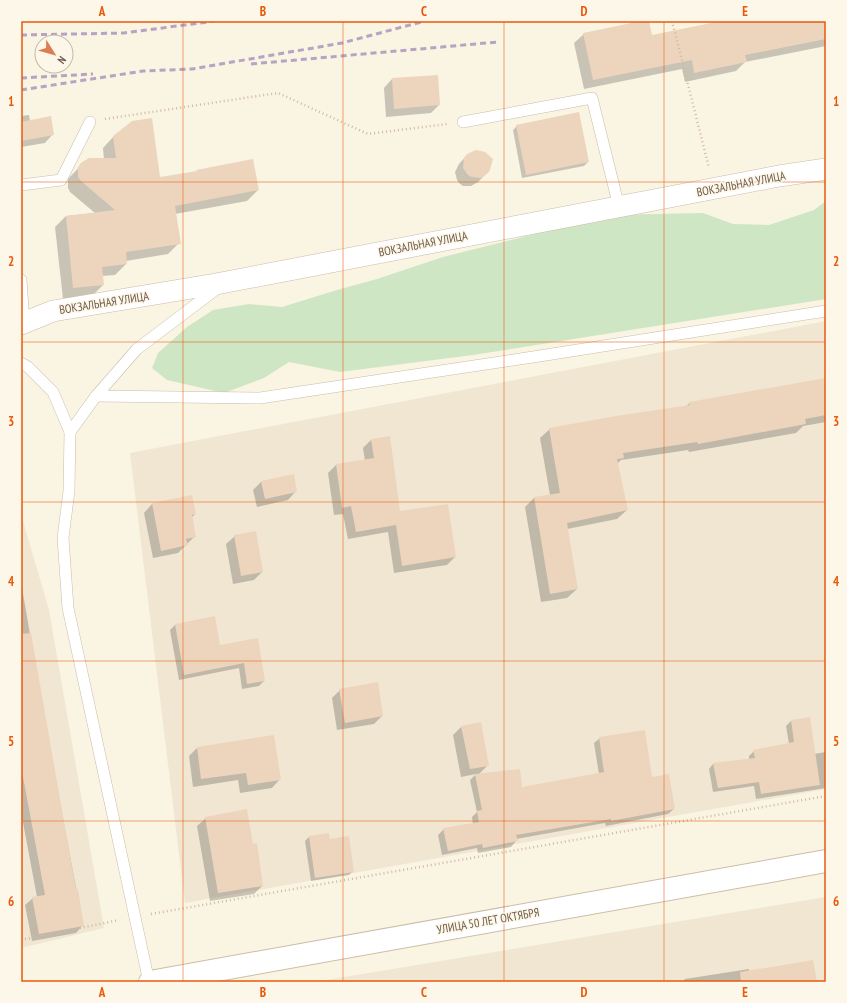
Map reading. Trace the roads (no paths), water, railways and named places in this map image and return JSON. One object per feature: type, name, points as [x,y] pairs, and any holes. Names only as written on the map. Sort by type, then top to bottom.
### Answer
[{"type":"main road","name":"УЛИЦА 50 ЛЕТ ОКТЯБРЯ","points":[[150,982],[826,861]]},
{"type":"street","name":"ВОКЗАЛЬНАЯ УЛИЦА","points":[[23,324],[53,311],[225,282],[826,169]]},
{"type":"lane","points":[[463,122],[592,98],[619,207]]},
{"type":"lane","points":[[21,185],[61,180],[90,122]]},
{"type":"lane","points":[[21,280],[23,324]]},
{"type":"lane","points":[[70,432],[96,396],[137,349],[225,282]]},
{"type":"lane","points":[[96,396],[260,398],[826,311]]},
{"type":"lane","points":[[21,363],[28,367],[53,392],[70,432],[69,491],[63,538],[68,608],[150,982]]},
{"type":"railway","points":[[21,35],[124,33],[215,21]]},
{"type":"railway","points":[[21,90],[143,71],[192,69],[342,43],[425,21]]},
{"type":"railway","points":[[251,64],[498,42]]},
{"type":"railway","points":[[21,78],[93,74]]}]
